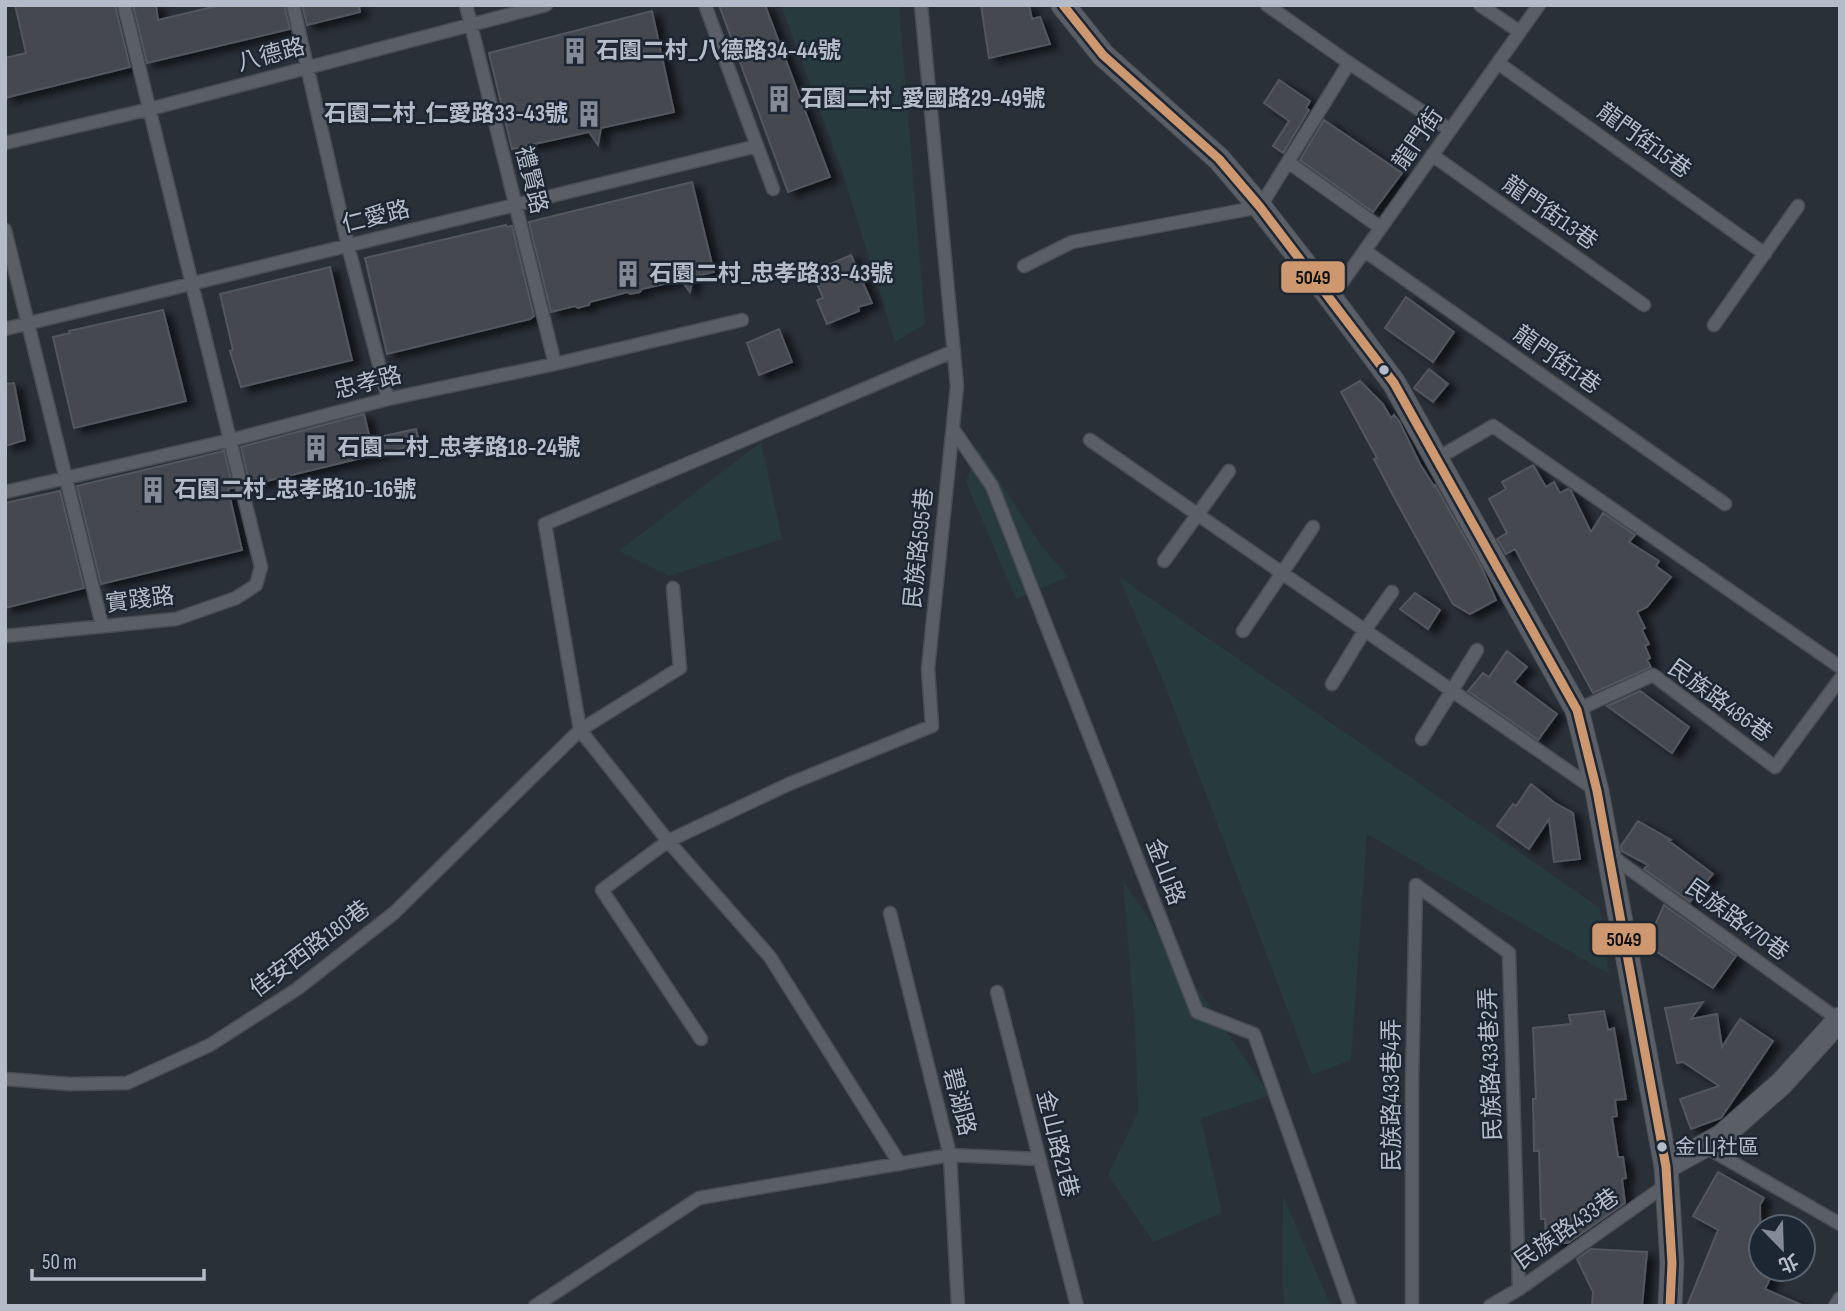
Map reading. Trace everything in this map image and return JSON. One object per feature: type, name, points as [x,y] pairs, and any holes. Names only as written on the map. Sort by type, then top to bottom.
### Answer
[{"type":"street","points":[[1063,5],[1103,55],[1219,159],[1260,207],[1394,383],[1577,710],[1597,791],[1666,1176],[1672,1263],[1670,1306]]},
{"type":"street","points":[[1666,1176],[1704,1146],[1722,1136],[1781,1084],[1840,1019]]},
{"type":"lane","points":[[124,5],[231,439]]},
{"type":"lane","points":[[293,5],[348,246],[388,399]]},
{"type":"lane","name":"禮賢路","points":[[466,5],[555,364]]},
{"type":"lane","name":"八德路","points":[[5,143],[150,109],[546,5]]},
{"type":"lane","points":[[705,5],[773,189]]},
{"type":"lane","name":"民族路595巷","points":[[701,1039],[602,890],[668,841],[789,784],[932,726],[928,668],[957,386],[921,5]]},
{"type":"lane","points":[[1267,5],[1450,130]]},
{"type":"lane","points":[[1480,5],[1520,32]]},
{"type":"lane","name":"龍門街","points":[[1331,298],[1539,5]]},
{"type":"lane","points":[[1024,266],[1072,242],[1260,207],[1349,63]]},
{"type":"lane","name":"龍門街15巷","points":[[1498,63],[1765,254]]},
{"type":"lane","name":"仁愛路","points":[[5,330],[757,145]]},
{"type":"lane","name":"龍門街13巷","points":[[1432,156],[1644,305]]},
{"type":"lane","points":[[1288,162],[1381,228]]},
{"type":"lane","points":[[1714,325],[1798,206]]},
{"type":"lane","points":[[5,230],[102,625]]},
{"type":"lane","name":"龍門街1巷","points":[[1365,251],[1725,504]]},
{"type":"lane","name":"忠孝路","points":[[5,492],[388,399],[555,364],[742,320]]},
{"type":"lane","points":[[900,1164],[770,957],[668,841],[580,730],[545,524],[954,351]]},
{"type":"lane","points":[[1436,459],[1493,426],[1840,667]]},
{"type":"lane","name":"金山路","points":[[953,429],[992,486],[1197,1012],[1254,1034],[1350,1306]]},
{"type":"lane","name":"實踐路","points":[[5,636],[176,619],[236,598],[256,585],[261,568],[231,439]]},
{"type":"lane","points":[[1090,440],[1597,791]]},
{"type":"lane","points":[[1164,561],[1229,471]]},
{"type":"lane","points":[[1243,631],[1313,527]]},
{"type":"lane","name":"佳安西路180巷","points":[[5,1079],[70,1084],[127,1083],[210,1045],[297,989],[394,913],[580,730],[680,668],[673,588]]},
{"type":"lane","points":[[1332,684],[1364,630],[1392,592]]},
{"type":"lane","points":[[1422,739],[1476,650]]},
{"type":"lane","name":"民族路486巷","points":[[1577,710],[1653,674],[1775,767],[1840,679]]},
{"type":"lane","name":"民族路470巷","points":[[1609,855],[1840,1019]]},
{"type":"lane","name":"民族路433巷2弄","points":[[1416,885],[1508,953],[1519,1289]]},
{"type":"lane","name":"民族路433巷4弄","points":[[1412,1306],[1412,1084],[1416,885]]},
{"type":"lane","name":"碧湖路","points":[[890,913],[950,1155],[958,1306]]},
{"type":"lane","name":"金山路21巷","points":[[997,992],[1077,1306]]},
{"type":"lane","points":[[1704,1146],[1840,1224]]},
{"type":"lane","points":[[535,1306],[699,1198],[950,1155],[1040,1159]]},
{"type":"lane","name":"民族路433巷","points":[[1490,1306],[1519,1289],[1666,1176]]},
{"type":"lane","points":[[1835,1306],[1840,1298]]},
{"type":"green space","points":[[781,5],[899,5],[925,324],[895,342],[842,171]]},
{"type":"green space","points":[[761,442],[782,539],[669,576],[619,551]]},
{"type":"green space","points":[[978,448],[1041,545],[1068,577],[1016,599],[966,482]]},
{"type":"green space","points":[[1119,577],[1600,908],[1609,974],[1367,834],[1351,1060],[1312,1075],[1166,688]]},
{"type":"green space","points":[[1123,881],[1270,1095],[1201,1118],[1222,1213],[1153,1242],[1108,1175],[1138,1112],[1135,1028]]},
{"type":"green space","points":[[1283,1196],[1331,1306],[1285,1306],[1282,1284]]},
{"type":"building","points":[[15,5],[115,5],[130,67],[5,98],[5,58],[26,53]]},
{"type":"building","points":[[133,5],[156,5],[158,20],[221,5],[284,5],[290,29],[147,63]]},
{"type":"building","points":[[302,5],[359,5],[360,12],[307,25]]},
{"type":"building","name":"石園二村_愛國路29-49號","points":[[719,5],[765,5],[830,177],[788,192]]},
{"type":"building","points":[[981,5],[1029,5],[1032,19],[1040,17],[1050,44],[989,58]]},
{"type":"building","points":[[652,11],[674,112],[601,128],[598,145],[589,132],[512,149],[489,53]]},
{"type":"building","points":[[1279,80],[1310,101],[1306,108],[1309,110],[1283,153],[1273,146],[1289,121],[1264,103]]},
{"type":"building","points":[[1324,120],[1402,173],[1373,212],[1300,160]]},
{"type":"building","points":[[692,182],[714,272],[693,277],[690,292],[681,280],[590,302],[589,305],[578,308],[575,306],[551,312],[529,222]]},
{"type":"building","points":[[506,225],[512,226],[534,316],[387,354],[365,258]]},
{"type":"building","points":[[851,255],[872,303],[858,307],[859,311],[827,324],[817,300],[823,298],[812,272]]},
{"type":"building","points":[[330,267],[352,360],[241,387],[230,351],[233,350],[220,294]]},
{"type":"building","points":[[1406,297],[1454,332],[1433,362],[1385,328]]},
{"type":"building","points":[[163,310],[186,401],[74,428],[53,337]]},
{"type":"building","points":[[779,329],[792,362],[759,375],[747,343]]},
{"type":"building","points":[[1429,369],[1448,384],[1433,402],[1414,388]]},
{"type":"building","points":[[1360,381],[1383,404],[1391,418],[1394,415],[1399,421],[1420,464],[1481,566],[1496,600],[1470,614],[1453,604],[1395,499],[1374,459],[1377,458],[1341,392]]},
{"type":"building","points":[[14,383],[25,440],[5,446],[5,384]]},
{"type":"building","name":"石園二村_忠孝路18-24號","points":[[364,414],[370,439],[416,429],[420,444],[250,485],[241,447]]},
{"type":"building","points":[[224,451],[233,488],[228,489],[242,550],[101,584],[77,486]]},
{"type":"building","points":[[1533,465],[1546,487],[1554,482],[1560,493],[1568,489],[1571,491],[1591,532],[1603,513],[1635,535],[1629,542],[1659,561],[1656,566],[1671,577],[1647,607],[1637,612],[1645,628],[1642,630],[1649,644],[1645,646],[1651,667],[1593,693],[1515,549],[1506,554],[1497,539],[1507,533],[1489,499],[1506,489],[1502,482]]},
{"type":"building","points":[[60,491],[84,588],[5,608],[5,503]]},
{"type":"building","points":[[1415,593],[1440,610],[1428,629],[1400,609]]},
{"type":"building","points":[[1507,651],[1527,667],[1514,682],[1557,714],[1538,740],[1468,691],[1483,673],[1489,677]]},
{"type":"building","points":[[1640,691],[1689,727],[1672,753],[1607,706]]},
{"type":"building","points":[[1531,784],[1573,813],[1580,859],[1554,862],[1549,819],[1529,849],[1497,826],[1513,804],[1516,806]]},
{"type":"building","points":[[1638,821],[1671,840],[1669,841],[1713,874],[1690,902],[1644,869],[1648,865],[1622,851],[1621,846]]},
{"type":"building","points":[[1664,905],[1736,956],[1713,988],[1657,952],[1654,944],[1650,950],[1645,947]]},
{"type":"building","points":[[1703,1002],[1691,1019],[1717,1014],[1722,1047],[1740,1019],[1773,1041],[1721,1118],[1691,1129],[1680,1099],[1719,1086],[1683,1062],[1677,1063],[1665,1008]]},
{"type":"building","points":[[1604,1011],[1608,1030],[1614,1028],[1626,1099],[1615,1100],[1617,1116],[1612,1117],[1618,1157],[1623,1157],[1625,1203],[1568,1243],[1546,1243],[1545,1219],[1541,1219],[1539,1151],[1534,1151],[1533,1099],[1536,1099],[1533,1028],[1571,1024],[1569,1015]]},
{"type":"building","points":[[1718,1172],[1764,1198],[1760,1205],[1760,1213],[1747,1213],[1747,1283],[1768,1283],[1765,1289],[1804,1306],[1687,1306],[1718,1230],[1693,1216]]},
{"type":"building","points":[[1591,1249],[1647,1252],[1642,1306],[1592,1306],[1593,1292],[1577,1259]]},
{"type":"transit line","name":"5049","points":[[1063,5],[1103,55],[1219,159],[1260,207],[1394,383],[1577,710],[1597,791],[1666,1167],[1672,1263],[1670,1306]]},
{"type":"place","name":"石園二村_八德路34-44號","points":[[575,51]]},
{"type":"place","name":"石園二村_愛國路29-49號","points":[[779,99]]},
{"type":"place","name":"石園二村_仁愛路33-43號","points":[[589,114]]},
{"type":"place","name":"石園二村_忠孝路33-43號","points":[[628,274]]},
{"type":"place","name":"石園二村_忠孝路18-24號","points":[[316,448]]},
{"type":"place","name":"石園二村_忠孝路10-16號","points":[[153,490]]},
{"type":"place","name":"金山社區","points":[[1662,1147]]}]
